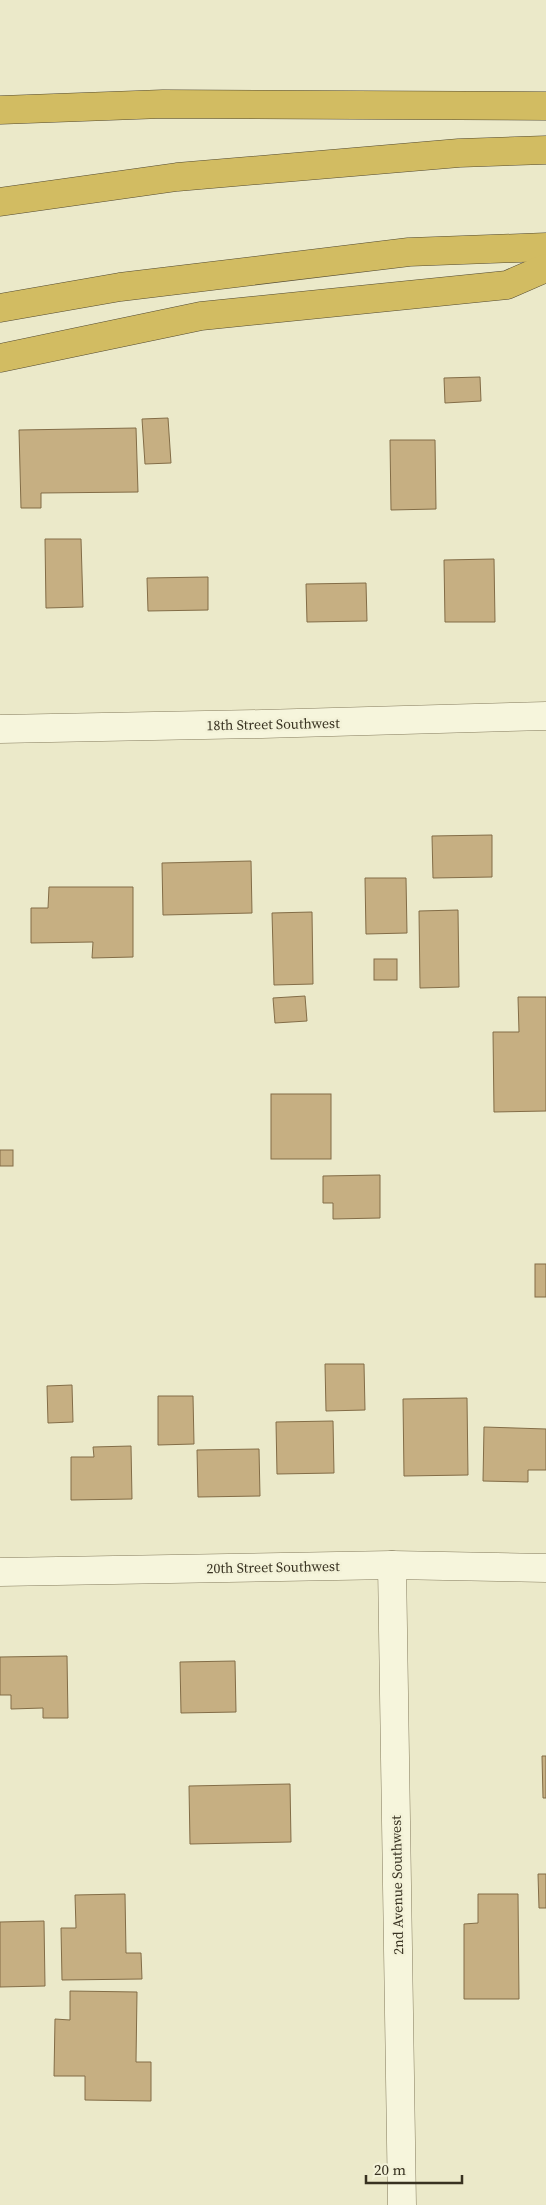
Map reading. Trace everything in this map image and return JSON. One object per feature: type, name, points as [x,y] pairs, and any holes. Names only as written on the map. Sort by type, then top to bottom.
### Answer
[{"type":"highway","points":[[0,110],[163,104],[546,106]]},
{"type":"highway","points":[[0,202],[177,177],[459,153],[546,150]]},
{"type":"highway","points":[[0,308],[120,287],[409,252],[546,247]]},
{"type":"highway","points":[[0,358],[200,316],[507,285],[546,268]]},
{"type":"street","name":"18th Street Southwest","points":[[0,729],[546,716]]},
{"type":"street","name":"20th Street Southwest","points":[[0,1572],[392,1565],[546,1568]]},
{"type":"street","name":"2nd Avenue Southwest","points":[[392,1565],[402,2205]]},
{"type":"building","points":[[480,377],[481,401],[445,403],[444,378]]},
{"type":"building","points":[[168,418],[171,463],[145,464],[142,419]]},
{"type":"building","points":[[136,428],[138,492],[41,493],[41,508],[21,508],[19,430]]},
{"type":"building","points":[[390,440],[435,440],[436,509],[391,510]]},
{"type":"building","points":[[45,539],[81,539],[83,607],[46,608]]},
{"type":"building","points":[[494,559],[495,622],[445,622],[444,560]]},
{"type":"building","points":[[208,577],[208,610],[148,611],[147,578]]},
{"type":"building","points":[[366,583],[367,621],[307,622],[306,584]]},
{"type":"building","points":[[492,835],[492,877],[433,878],[432,836]]},
{"type":"building","points":[[251,861],[252,913],[163,915],[162,863]]},
{"type":"building","points":[[365,878],[406,878],[407,933],[366,934]]},
{"type":"building","points":[[49,887],[133,887],[133,957],[92,958],[93,942],[31,943],[31,908],[48,908]]},
{"type":"building","points":[[458,910],[459,987],[420,988],[419,911]]},
{"type":"building","points":[[312,912],[313,984],[274,985],[272,913]]},
{"type":"building","points":[[374,959],[397,959],[397,980],[374,980]]},
{"type":"building","points":[[305,996],[307,1021],[275,1023],[273,998]]},
{"type":"building","points":[[518,997],[546,997],[546,1111],[494,1112],[493,1032],[519,1032]]},
{"type":"building","points":[[271,1094],[331,1094],[331,1159],[271,1159]]},
{"type":"building","points":[[0,1150],[13,1150],[13,1166],[0,1166]]},
{"type":"building","points":[[380,1175],[380,1218],[333,1219],[333,1203],[323,1203],[323,1176]]},
{"type":"building","points":[[535,1264],[546,1264],[546,1297],[535,1297]]},
{"type":"building","points":[[325,1364],[364,1364],[365,1410],[326,1411]]},
{"type":"building","points":[[72,1385],[73,1422],[48,1423],[47,1386]]},
{"type":"building","points":[[158,1396],[193,1396],[194,1444],[158,1445]]},
{"type":"building","points":[[467,1398],[468,1475],[404,1476],[403,1399]]},
{"type":"building","points":[[333,1421],[334,1473],[277,1474],[276,1422]]},
{"type":"building","points":[[484,1427],[546,1429],[546,1470],[528,1470],[528,1482],[483,1481]]},
{"type":"building","points":[[131,1446],[132,1499],[71,1500],[71,1457],[94,1457],[93,1447]]},
{"type":"building","points":[[259,1449],[260,1496],[198,1497],[197,1450]]},
{"type":"building","points":[[67,1656],[68,1718],[43,1718],[43,1708],[11,1709],[11,1695],[0,1695],[0,1657]]},
{"type":"building","points":[[235,1661],[236,1712],[181,1713],[180,1662]]},
{"type":"building","points":[[542,1756],[546,1756],[546,1798],[543,1798]]},
{"type":"building","points":[[290,1784],[291,1842],[190,1844],[189,1786]]},
{"type":"building","points":[[538,1874],[546,1874],[546,1908],[539,1908]]},
{"type":"building","points":[[125,1894],[126,1953],[141,1953],[142,1979],[62,1980],[61,1928],[76,1928],[75,1895]]},
{"type":"building","points":[[478,1894],[518,1894],[519,1999],[464,1999],[464,1924],[478,1923]]},
{"type":"building","points":[[44,1921],[45,1986],[0,1987],[0,1922]]},
{"type":"building","points":[[70,1991],[137,1992],[136,2062],[151,2062],[151,2101],[85,2100],[85,2076],[54,2076],[55,2019],[70,2020]]}]
